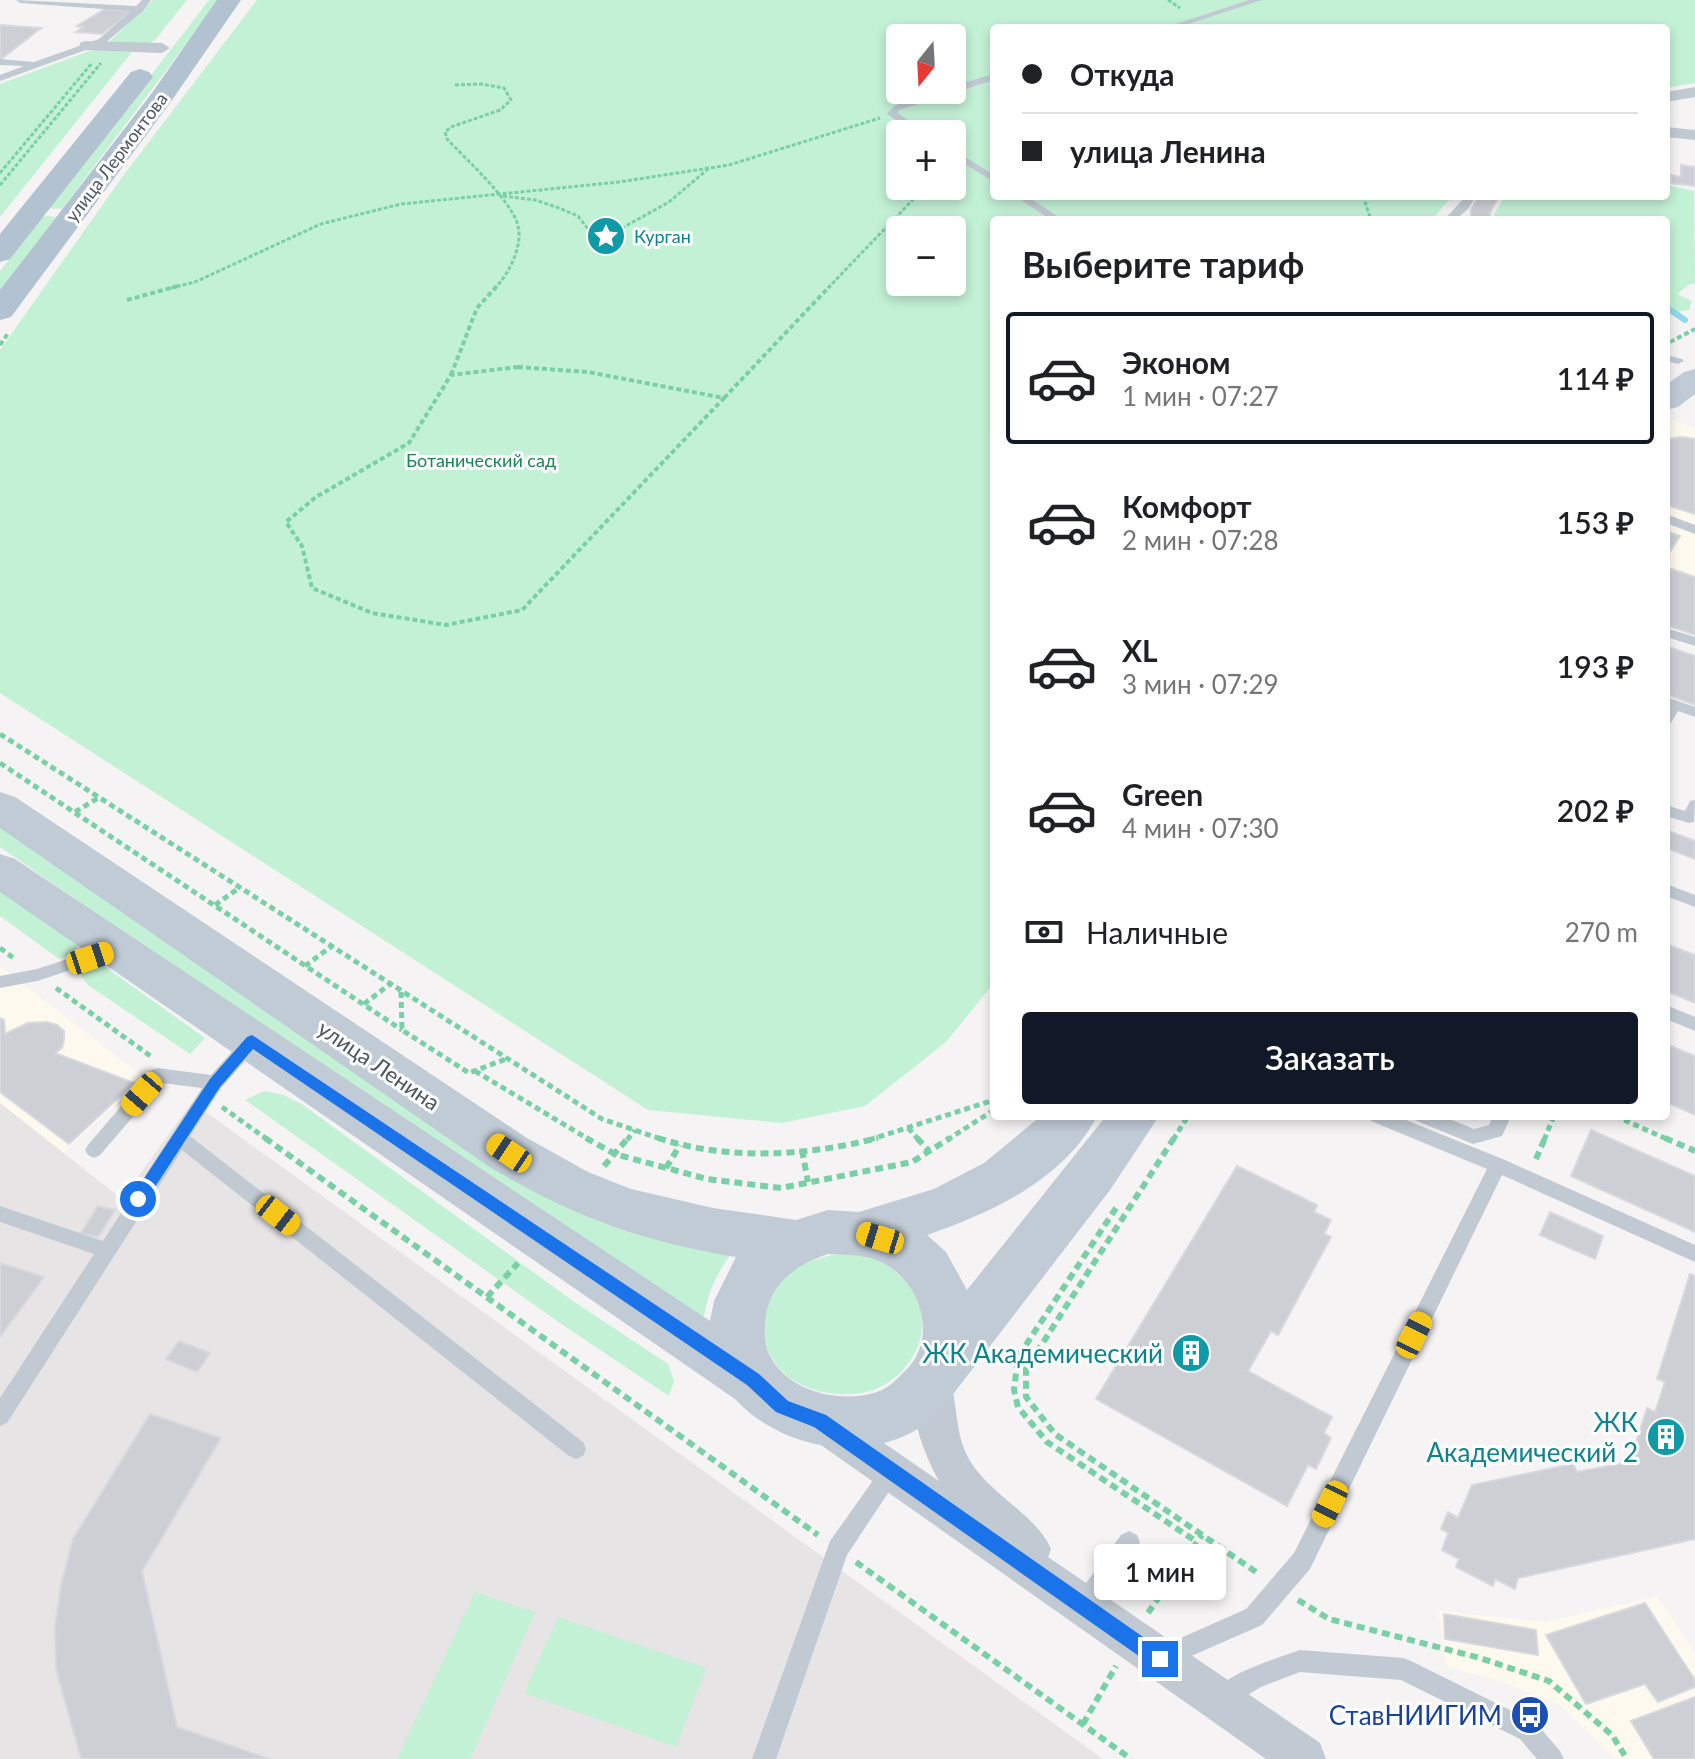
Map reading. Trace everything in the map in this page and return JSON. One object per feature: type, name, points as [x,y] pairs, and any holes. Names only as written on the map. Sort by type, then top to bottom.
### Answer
[{"type":"main road","name":"улица Лермонтова","points":[[0,311],[161,98],[229,0]]},
{"type":"main road","name":"улица Лермонтова","points":[[0,253],[170,37]]},
{"type":"main road","points":[[30,213],[74,214]]},
{"type":"main road","points":[[1670,388],[1680,359]]},
{"type":"main road","name":"улица Ленина","points":[[0,807],[509,1153],[572,1188],[617,1206],[699,1229],[795,1242]]},
{"type":"main road","points":[[0,870],[753,1380],[782,1406],[820,1421],[863,1422],[902,1408],[940,1369],[1092,1175],[1131,1120]]},
{"type":"main road","points":[[863,1233],[910,1220],[991,1188],[1044,1148],[1068,1120]]},
{"type":"main road","points":[[753,1380],[739,1350],[736,1317],[746,1286],[766,1260],[795,1242],[828,1232],[863,1233],[896,1244],[924,1264],[943,1291],[952,1323],[940,1369]]},
{"type":"street","points":[[89,56],[170,37]]},
{"type":"street","points":[[1670,96],[1695,92]]},
{"type":"street","points":[[1670,132],[1695,135]]},
{"type":"street","points":[[940,1369],[933,1416],[946,1461],[968,1493],[1160,1659],[1304,1759]]},
{"type":"street","points":[[820,1421],[891,1472],[1102,1610]]},
{"type":"lane","points":[[20,0],[140,9]]},
{"type":"lane","points":[[0,78],[37,65],[89,56],[147,0]]},
{"type":"lane","points":[[1180,24],[1258,0]]},
{"type":"lane","points":[[0,62],[37,65]]},
{"type":"lane","points":[[966,85],[990,78]]},
{"type":"lane","points":[[902,120],[892,114],[896,108],[906,104]]},
{"type":"lane","points":[[966,161],[990,176]]},
{"type":"lane","points":[[1026,200],[1052,216]]},
{"type":"lane","points":[[1454,216],[1468,200]]},
{"type":"lane","points":[[1670,520],[1695,530]]},
{"type":"lane","points":[[1670,633],[1695,642]]},
{"type":"lane","points":[[1670,703],[1695,712]]},
{"type":"lane","points":[[1670,811],[1689,818],[1695,805]]},
{"type":"lane","points":[[1670,892],[1695,901]]},
{"type":"lane","points":[[0,982],[37,975],[117,949]]},
{"type":"lane","points":[[1670,1014],[1695,1024]]},
{"type":"lane","points":[[0,1416],[210,1089],[252,1041]]},
{"type":"lane","points":[[94,1150],[158,1075],[181,1078],[210,1089]]},
{"type":"lane","points":[[1387,1120],[1498,1165],[1695,1254]]},
{"type":"lane","points":[[1433,1120],[1473,1137],[1496,1131],[1500,1120]]},
{"type":"lane","points":[[178,1137],[576,1449]]},
{"type":"lane","points":[[1160,1659],[1254,1617],[1302,1561],[1498,1165]]},
{"type":"lane","points":[[0,1214],[106,1250]]},
{"type":"lane","points":[[764,1759],[838,1549],[891,1472]]},
{"type":"lane","points":[[1102,1610],[1129,1542]]},
{"type":"lane","points":[[1219,1700],[1254,1678],[1300,1661],[1403,1669],[1528,1731],[1552,1759]]},
{"type":"path","points":[[0,173],[89,56],[104,57],[0,185]]},
{"type":"path","points":[[455,85],[481,84],[504,88],[511,100],[500,110],[451,127],[445,132],[447,139],[499,195],[518,225],[517,250],[502,281],[477,308],[451,375],[409,443],[316,497],[286,522],[302,546],[312,588],[372,613],[446,625],[522,610],[913,200]]},
{"type":"path","points":[[127,300],[195,282],[321,224],[401,204],[619,182],[729,165],[892,114]]},
{"type":"path","points":[[499,195],[535,200],[559,208],[578,216],[588,229],[606,237],[669,202],[709,168]]},
{"type":"path","points":[[1680,359],[1695,329]]},
{"type":"path","points":[[451,375],[470,370],[550,368],[647,382],[725,398]]},
{"type":"path","points":[[0,734],[602,1119],[680,1145],[762,1156],[874,1139],[990,1101]]},
{"type":"path","points":[[0,745],[9,740]]},
{"type":"path","points":[[0,763],[469,1073],[507,1058]]},
{"type":"path","points":[[75,812],[98,798]]},
{"type":"path","points":[[215,905],[239,888]]},
{"type":"path","points":[[305,966],[332,946]]},
{"type":"path","points":[[0,948],[181,1078]]},
{"type":"path","points":[[364,1004],[390,984]]},
{"type":"path","points":[[401,991],[402,1030]]},
{"type":"path","points":[[475,1071],[615,1154],[707,1179],[781,1188],[912,1162],[990,1113]]},
{"type":"path","points":[[210,1089],[838,1549],[1131,1759]]},
{"type":"path","points":[[1185,1120],[1026,1369],[1026,1397],[1055,1434],[1329,1619],[1480,1658],[1549,1681],[1612,1735],[1627,1759]]},
{"type":"path","points":[[1528,1179],[1552,1120]]},
{"type":"path","points":[[1624,1120],[1695,1151]]},
{"type":"path","points":[[908,1128],[929,1151]]},
{"type":"path","points":[[666,1168],[680,1145]]},
{"type":"path","points":[[802,1150],[808,1182]]},
{"type":"path","points":[[1122,1200],[1018,1357],[1014,1390],[1018,1407],[1047,1442],[1197,1542]]},
{"type":"shaded area","points":[[1670,419],[1695,428],[1695,648],[1670,639]]},
{"type":"shaded area","points":[[0,966],[145,1078],[63,1153],[0,1103]]},
{"type":"shaded area","points":[[192,1102],[1103,1759],[0,1759],[0,1103],[122,1199]]},
{"type":"shaded area","points":[[1657,1596],[1695,1653],[1695,1759],[1615,1759],[1560,1705],[1494,1679],[1446,1667],[1438,1611],[1545,1622]]},
{"type":"green space","points":[[153,0],[187,0],[149,44],[108,43]]},
{"type":"green space","points":[[209,0],[219,0],[62,209],[49,208]]},
{"type":"green space","name":"Ботанический сад","points":[[257,0],[1695,0],[1695,83],[1670,87],[1670,24],[990,24],[990,200],[1449,200],[1435,216],[990,216],[990,988],[946,1042],[865,1106],[782,1123],[648,1110],[0,693],[0,350],[123,176]]},
{"type":"green space","points":[[92,50],[132,52],[0,217],[0,84]]},
{"type":"green space","points":[[1670,186],[1694,191],[1695,284],[1690,284],[1677,294],[1692,301],[1689,310],[1670,313],[1670,216],[1494,214],[1503,200],[1670,200]]},
{"type":"green space","points":[[42,217],[56,217],[0,291],[0,271]]},
{"type":"green space","points":[[0,827],[522,1183],[735,1249],[713,1284],[703,1324],[509,1198],[0,847]]},
{"type":"green space","points":[[0,884],[82,941],[72,953],[59,959],[0,916]]},
{"type":"green space","points":[[104,966],[205,1038],[190,1054],[88,985],[78,971]]},
{"type":"green space","points":[[264,1091],[284,1095],[303,1105],[573,1301],[668,1364],[674,1381],[669,1396],[560,1323],[245,1100]]},
{"type":"green space","points":[[845,1253],[875,1259],[901,1276],[917,1301],[922,1329],[919,1344],[907,1366],[879,1388],[852,1394],[816,1390],[788,1376],[770,1356],[763,1331],[766,1305],[780,1282],[806,1263]]},
{"type":"green space","points":[[475,1592],[535,1612],[470,1759],[397,1759]]},
{"type":"green space","points":[[558,1617],[706,1668],[676,1747],[524,1693]]},
{"type":"building","points":[[105,9],[132,11],[102,34],[76,32],[83,27],[77,26]]},
{"type":"building","points":[[0,25],[41,28],[0,60]]},
{"type":"building","points":[[1681,165],[1695,167],[1695,186],[1671,183],[1671,175],[1681,177]]},
{"type":"building","points":[[1477,200],[1497,200],[1490,216],[1471,216]]},
{"type":"building","points":[[1670,439],[1695,439],[1695,514],[1670,506]]},
{"type":"building","points":[[1670,532],[1680,536],[1670,552]]},
{"type":"building","points":[[1670,568],[1695,577],[1695,635],[1670,626]]},
{"type":"building","points":[[1670,647],[1695,656],[1695,705],[1670,696]]},
{"type":"building","points":[[1670,832],[1695,841],[1695,859],[1670,850]]},
{"type":"building","points":[[1670,946],[1695,955],[1695,1003],[1670,993]]},
{"type":"building","points":[[0,1018],[4,1020],[5,1034],[28,1023],[57,1025],[64,1031],[64,1040],[62,1048],[55,1053],[134,1083],[69,1144],[0,1092]]},
{"type":"building","points":[[1670,1046],[1695,1056],[1695,1115],[1670,1104]]},
{"type":"building","points":[[1591,1130],[1695,1176],[1695,1232],[1571,1176]]},
{"type":"building","name":"ЖК Академический","points":[[1237,1166],[1317,1205],[1314,1212],[1331,1220],[1324,1234],[1331,1237],[1278,1335],[1271,1331],[1248,1371],[1332,1417],[1324,1433],[1331,1438],[1316,1469],[1308,1465],[1287,1506],[1096,1399]]},
{"type":"building","points":[[98,1206],[115,1210],[98,1237],[81,1233]]},
{"type":"building","points":[[1550,1212],[1603,1236],[1595,1259],[1540,1235]]},
{"type":"building","points":[[0,1263],[44,1277],[0,1337]]},
{"type":"building","name":"ЖК Академический 2","points":[[1690,1274],[1695,1276],[1695,1539],[1518,1578],[1515,1589],[1495,1579],[1493,1586],[1456,1567],[1459,1559],[1442,1550],[1448,1533],[1441,1529],[1448,1512],[1458,1518],[1472,1485],[1573,1464],[1577,1472],[1630,1462],[1647,1408],[1655,1412],[1665,1382],[1657,1379]]},
{"type":"building","points":[[179,1341],[210,1353],[197,1372],[166,1359]]},
{"type":"building","points":[[150,1414],[221,1438],[142,1571],[177,1727],[270,1759],[82,1759],[80,1755],[56,1669],[55,1625],[61,1585],[73,1539]]},
{"type":"building","points":[[1645,1603],[1695,1680],[1695,1687],[1658,1702],[1645,1684],[1586,1704],[1546,1635]]},
{"type":"building","points":[[1444,1614],[1536,1630],[1538,1655],[1445,1639]]},
{"type":"building","points":[[1695,1697],[1695,1759],[1654,1759],[1631,1721]]},
{"type":"waterway","points":[[1670,310],[1685,320]]},
{"type":"place","name":"Курган","points":[[606,236]]},
{"type":"place","name":"ЖК Академический","points":[[1191,1353]]},
{"type":"place","name":"ЖК Академический 2","points":[[1666,1437]]},
{"type":"place","name":"СтавНИИГИМ","points":[[1530,1715]]},
{"type":"route","points":[[138,1199],[215,1083],[252,1041],[753,1380],[782,1406],[820,1421],[1160,1659]]}]
